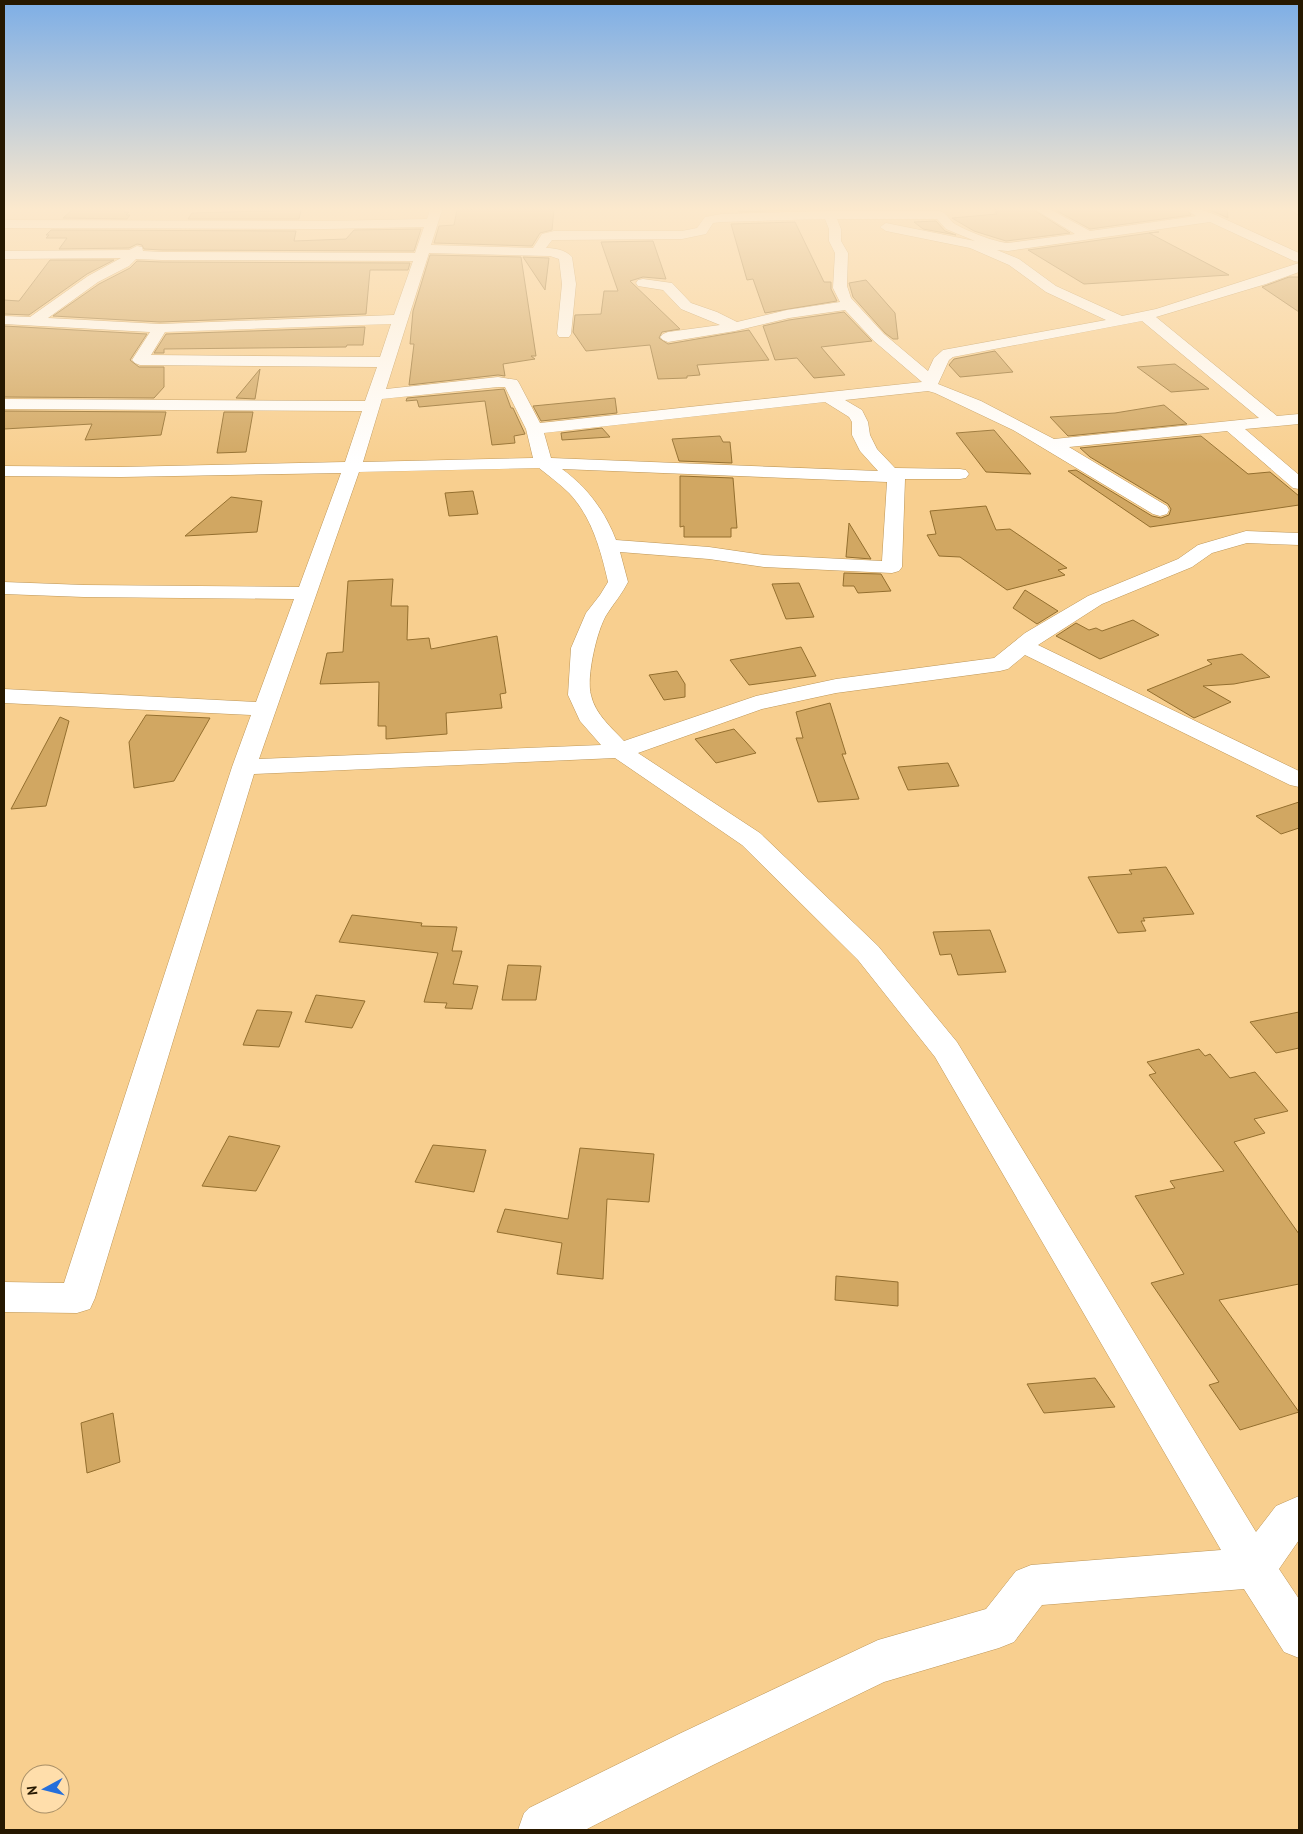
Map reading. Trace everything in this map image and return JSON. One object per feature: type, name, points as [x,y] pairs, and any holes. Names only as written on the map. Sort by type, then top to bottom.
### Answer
[{"type":"street","points":[[34,322],[74,293]]},
{"type":"street","points":[[4,1297],[77,1298],[244,767],[352,467],[409,293]]},
{"type":"street","points":[[564,334],[568,293]]},
{"type":"street","points":[[673,293],[686,306],[712,315],[735,327]]},
{"type":"street","points":[[841,293],[849,305],[890,348],[930,383],[979,405],[1052,444],[1160,510]]},
{"type":"street","points":[[1060,293],[1121,321]]},
{"type":"street","points":[[930,383],[942,358],[948,353],[1121,321],[1221,293]]},
{"type":"street","points":[[668,337],[735,327],[787,314],[849,305]]},
{"type":"street","points":[[1144,315],[1274,422]]},
{"type":"street","points":[[4,320],[160,328],[401,318]]},
{"type":"street","points":[[160,328],[140,360],[386,362]]},
{"type":"street","points":[[4,404],[293,408],[374,400],[498,382],[511,383],[535,429],[543,462],[579,492],[610,545],[618,582],[596,613],[582,648],[579,695],[592,720],[620,751],[751,839],[868,953],[946,1050],[1254,1568],[1299,1638]]},
{"type":"street","points":[[535,429],[828,397],[930,383]]},
{"type":"street","points":[[828,397],[856,414],[860,422],[861,435],[869,451],[890,473],[960,474]]},
{"type":"street","points":[[1052,444],[1299,419]]},
{"type":"street","points":[[1231,426],[1299,484]]},
{"type":"street","points":[[4,471],[121,472],[543,462],[896,477],[892,567],[764,561],[709,553],[610,545]]},
{"type":"street","points":[[244,767],[620,751],[756,703],[836,686],[1000,664],[1023,646],[1095,600],[1185,563],[1205,549],[1246,537],[1299,538]]},
{"type":"street","points":[[4,588],[84,591],[307,593]]},
{"type":"street","points":[[1023,646],[1299,780]]},
{"type":"street","points":[[4,696],[265,709]]},
{"type":"street","points":[[541,1830],[546,1825],[697,1749],[878,1662],[998,1626],[1031,1585],[1254,1568],[1290,1520],[1299,1515]]},
{"type":"building","points":[[25,293],[61,293],[29,315],[4,314],[4,300],[19,301]]},
{"type":"building","points":[[87,293],[368,293],[366,314],[160,322],[53,316]]},
{"type":"building","points":[[419,293],[526,293],[536,356],[531,356],[535,359],[503,364],[505,376],[498,375],[409,385],[414,344],[410,344],[413,311]]},
{"type":"building","points":[[604,293],[642,293],[680,329],[662,332],[659,338],[668,344],[749,330],[769,360],[697,365],[700,375],[687,376],[687,378],[658,379],[650,345],[586,351],[573,332],[575,315],[601,314]]},
{"type":"building","points":[[758,293],[833,293],[837,301],[765,313]]},
{"type":"building","points":[[852,293],[877,293],[895,313],[898,339],[893,339],[885,333],[853,297]]},
{"type":"building","points":[[1270,293],[1299,293],[1299,312]]},
{"type":"building","points":[[844,312],[872,341],[821,347],[845,375],[814,378],[797,358],[775,360],[763,326]]},
{"type":"building","points":[[4,326],[147,334],[130,360],[139,367],[164,367],[164,387],[154,398],[4,397]]},
{"type":"building","points":[[365,327],[363,345],[347,345],[346,347],[164,349],[164,353],[154,353],[166,334]]},
{"type":"building","points":[[995,351],[1013,372],[960,377],[949,365],[954,359]]},
{"type":"building","points":[[1175,364],[1209,389],[1171,392],[1137,367]]},
{"type":"building","points":[[260,369],[255,399],[236,398]]},
{"type":"building","points":[[504,389],[511,408],[513,408],[525,434],[514,436],[515,443],[492,445],[485,401],[419,407],[417,400],[406,401],[407,398]]},
{"type":"building","points":[[615,398],[617,413],[541,421],[533,406]]},
{"type":"building","points":[[1164,405],[1187,424],[1068,436],[1050,417],[1115,413]]},
{"type":"building","points":[[4,411],[166,412],[161,435],[85,440],[92,424],[4,429]]},
{"type":"building","points":[[224,412],[253,412],[246,452],[217,453]]},
{"type":"building","points":[[602,428],[610,437],[562,440],[561,433]]},
{"type":"building","points":[[994,430],[1031,474],[986,472],[956,433]]},
{"type":"building","points":[[720,436],[723,442],[730,442],[732,463],[679,461],[672,439]]},
{"type":"building","points":[[1201,436],[1248,474],[1270,472],[1299,496],[1299,505],[1150,527],[1068,471],[1076,470],[1152,516],[1161,518],[1169,515],[1171,509],[1168,504],[1090,457],[1080,448]]},
{"type":"building","points":[[680,476],[733,478],[737,528],[731,528],[731,537],[684,537],[684,526],[680,527]]},
{"type":"building","points":[[473,491],[478,514],[449,516],[445,493]]},
{"type":"building","points":[[231,497],[262,501],[257,532],[185,536]]},
{"type":"building","points":[[986,506],[996,530],[1010,529],[1067,568],[1058,570],[1065,575],[1007,590],[960,557],[939,556],[927,535],[936,534],[930,511]]},
{"type":"building","points":[[849,523],[871,559],[846,557]]},
{"type":"building","points":[[844,573],[881,574],[891,591],[858,593],[854,586],[843,586]]},
{"type":"building","points":[[393,579],[391,606],[408,606],[407,640],[429,638],[431,649],[497,636],[506,693],[500,694],[502,708],[446,713],[447,734],[386,739],[386,726],[378,726],[379,682],[320,684],[327,653],[343,652],[348,581]]},
{"type":"building","points":[[799,583],[814,617],[786,619],[772,584]]},
{"type":"building","points":[[1025,590],[1058,611],[1037,624],[1013,608]]},
{"type":"building","points":[[1133,620],[1159,635],[1100,659],[1056,636],[1076,623],[1089,630],[1096,628],[1102,631]]},
{"type":"building","points":[[801,647],[816,676],[749,685],[730,660]]},
{"type":"building","points":[[1242,654],[1270,677],[1234,684],[1203,686],[1231,702],[1194,718],[1147,690],[1212,664],[1207,660]]},
{"type":"building","points":[[677,671],[685,684],[685,697],[664,700],[649,675]]},
{"type":"building","points":[[830,703],[846,754],[842,754],[859,799],[818,802],[796,738],[803,738],[796,712]]},
{"type":"building","points":[[146,715],[210,718],[174,781],[134,788],[129,742]]},
{"type":"building","points":[[60,717],[69,721],[46,806],[11,809]]},
{"type":"building","points":[[734,729],[756,753],[716,763],[695,739]]},
{"type":"building","points":[[948,763],[959,786],[908,790],[898,767]]},
{"type":"building","points":[[1299,802],[1299,828],[1281,834],[1256,816]]},
{"type":"building","points":[[1166,867],[1194,914],[1143,918],[1145,921],[1141,921],[1146,931],[1118,933],[1088,877],[1132,874],[1129,870]]},
{"type":"building","points":[[352,915],[422,923],[421,926],[457,927],[452,951],[462,951],[453,984],[478,986],[472,1009],[445,1008],[447,1003],[424,1002],[438,953],[339,942]]},
{"type":"building","points":[[990,930],[1006,972],[958,975],[951,954],[940,955],[933,932]]},
{"type":"building","points":[[508,965],[541,966],[536,1000],[502,1000]]},
{"type":"building","points":[[316,995],[365,1001],[352,1028],[305,1022]]},
{"type":"building","points":[[257,1010],[292,1012],[279,1047],[243,1045]]},
{"type":"building","points":[[1299,1012],[1299,1048],[1276,1053],[1250,1022]]},
{"type":"building","points":[[1199,1049],[1205,1056],[1210,1054],[1230,1078],[1255,1072],[1288,1111],[1254,1119],[1265,1133],[1234,1142],[1299,1234],[1299,1284],[1219,1300],[1299,1412],[1240,1430],[1209,1385],[1219,1382],[1151,1283],[1184,1274],[1135,1196],[1175,1188],[1170,1181],[1224,1171],[1149,1075],[1156,1073],[1147,1062]]},
{"type":"building","points":[[229,1136],[280,1146],[256,1191],[202,1186]]},
{"type":"building","points":[[433,1145],[486,1150],[474,1192],[415,1182]]},
{"type":"building","points":[[580,1148],[654,1154],[649,1202],[607,1199],[603,1279],[557,1274],[562,1243],[497,1232],[505,1209],[568,1219]]},
{"type":"building","points":[[836,1276],[898,1282],[898,1306],[835,1300]]},
{"type":"building","points":[[1095,1378],[1115,1407],[1044,1413],[1027,1384]]},
{"type":"building","points":[[113,1413],[120,1462],[87,1473],[81,1423]]}]
